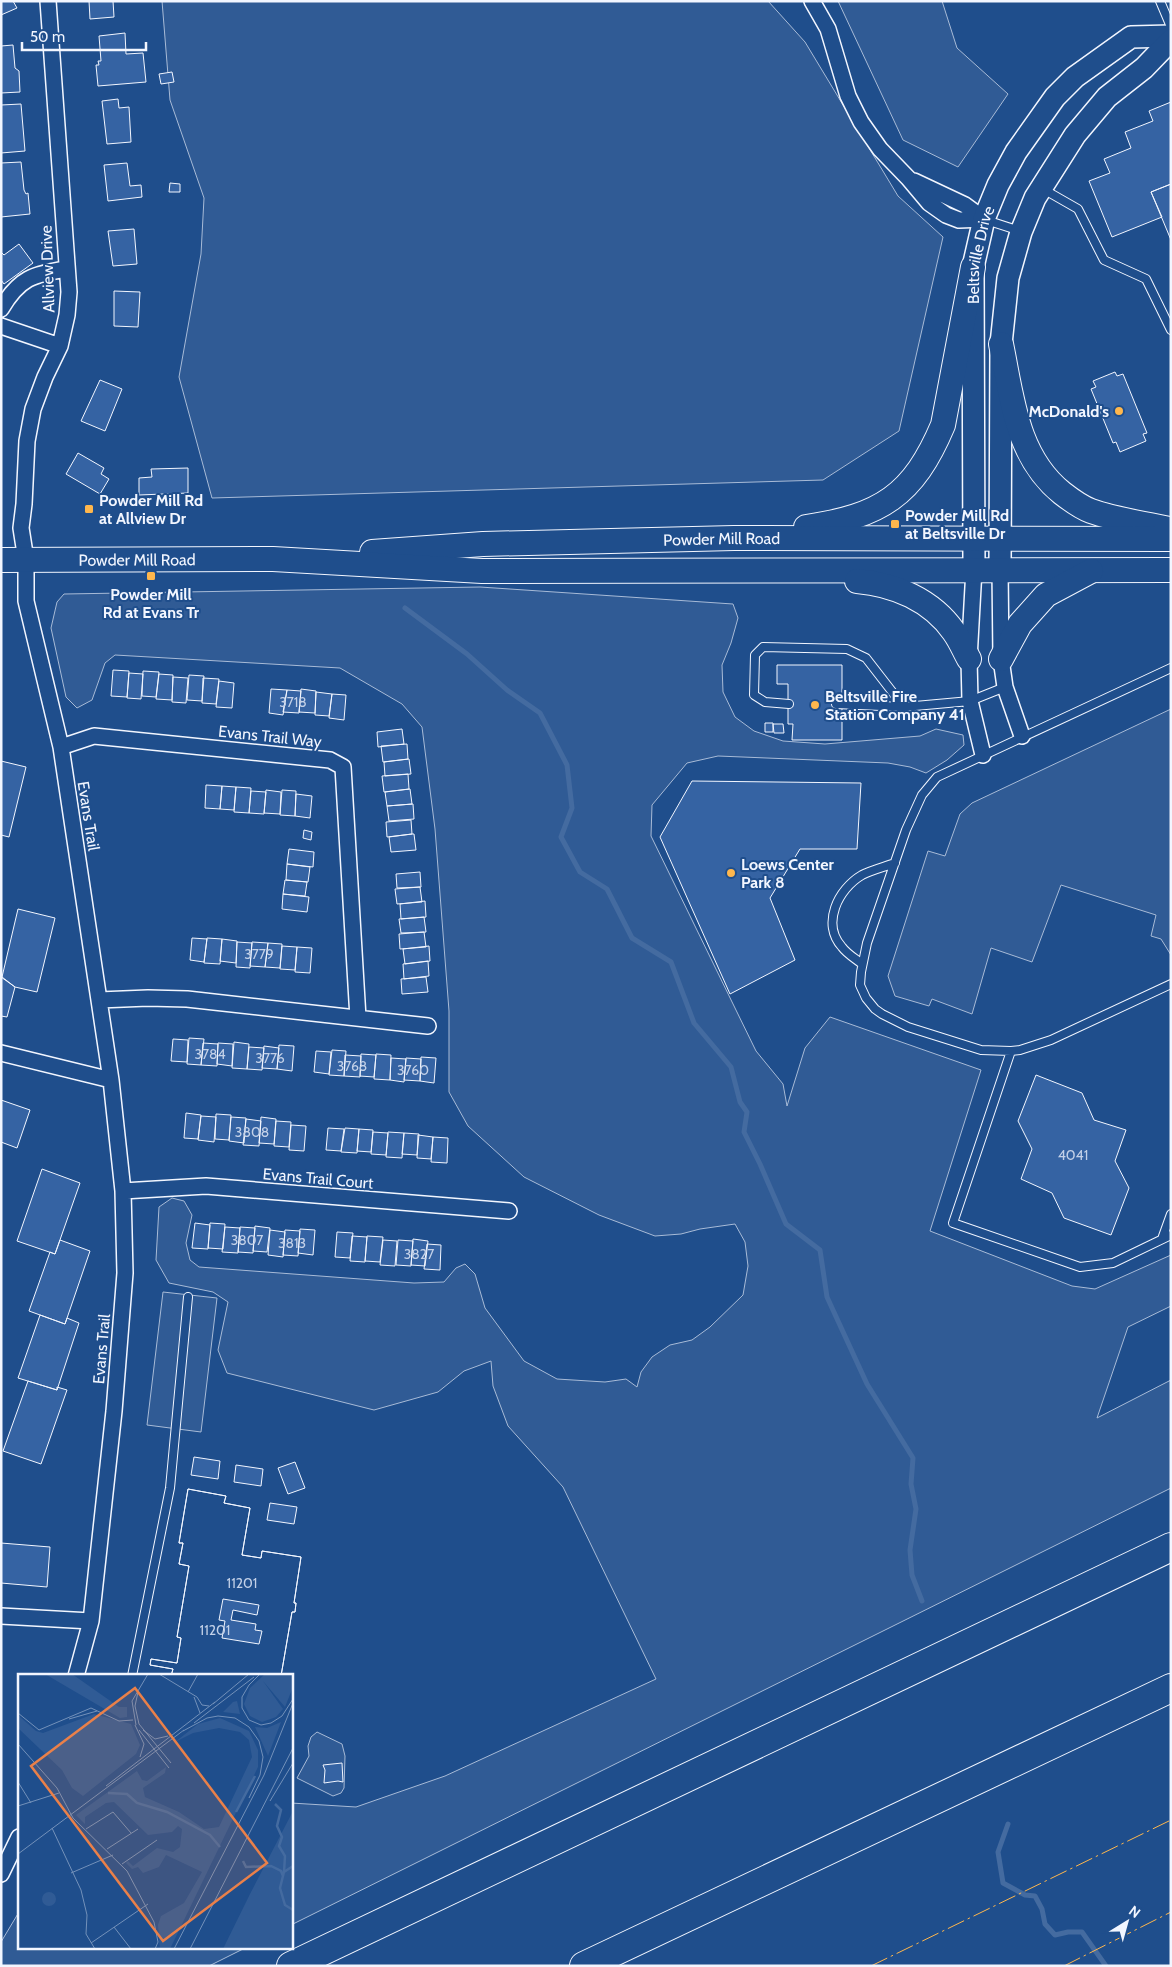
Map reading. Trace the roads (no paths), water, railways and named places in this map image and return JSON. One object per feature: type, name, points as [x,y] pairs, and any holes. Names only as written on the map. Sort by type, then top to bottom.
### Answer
[{"type":"highway","points":[[979,1638],[1171,1532]]},
{"type":"highway","points":[[291,1966],[1171,1547]]},
{"type":"highway","points":[[584,1966],[1171,1688]]},
{"type":"main road","points":[[734,538],[831,524],[860,516],[891,500],[907,486],[934,448],[943,426],[973,267]]},
{"type":"main road","points":[[1001,344],[1018,428],[1028,452],[1055,487],[1073,502],[1088,510],[1109,517],[1171,529]]},
{"type":"main road","name":"Powder Mill Road","points":[[273,559],[483,544],[734,538],[1171,538]]},
{"type":"main road","name":"Powder Mill Road","points":[[1,560],[273,559],[482,570],[1171,570]]},
{"type":"main road","points":[[733,570],[876,582],[902,590],[923,602],[953,630],[969,659]]},
{"type":"main road","points":[[1000,659],[1020,624],[1046,594],[1093,570]]},
{"type":"street","name":"Allview Drive","points":[[26,560],[22,528],[27,441],[33,409],[60,346],[67,315],[67,269],[48,1]]},
{"type":"street","points":[[812,3],[828,29],[848,96],[861,122],[880,149],[908,178],[965,205],[984,220]]},
{"type":"street","name":"Beltsville Drive","points":[[974,569],[973,267],[984,220],[998,185],[1016,152],[1055,97],[1075,77],[1131,36],[1171,36]]},
{"type":"street","name":"Beltsville Drive","points":[[1000,569],[1001,344],[1008,278],[1022,232],[1041,188],[1074,135],[1108,97],[1144,68],[1171,40]]},
{"type":"street","points":[[1,309],[17,287],[29,277],[67,269]]},
{"type":"street","points":[[1,326],[60,346]]},
{"type":"street","name":"Evans Trail","points":[[26,560],[26,601],[61,747],[111,1080],[123,1191],[125,1273],[114,1411],[91,1621],[77,1674]]},
{"type":"street","points":[[974,569],[969,659],[970,701],[983,755]]},
{"type":"street","points":[[1000,569],[1000,659],[1005,687],[1022,736]]},
{"type":"street","name":"Evans Trail Way","points":[[61,747],[94,736],[330,760],[343,767],[358,1018]]},
{"type":"street","points":[[99,1000],[187,999],[428,1026]]},
{"type":"street","points":[[1,1053],[111,1080]]},
{"type":"street","name":"Evans Trail Court","points":[[123,1191],[206,1186],[509,1211]]},
{"type":"street","points":[[1,1616],[91,1621]]},
{"type":"street","points":[[1,1874],[18,1839]]},
{"type":"lane","points":[[1160,1],[1171,27]]},
{"type":"lane","points":[[1041,188],[1078,209],[1104,260],[1146,279],[1171,330]]},
{"type":"lane","points":[[984,220],[1022,232]]},
{"type":"lane","points":[[789,704],[765,702],[754,695],[755,655],[763,647],[847,649],[866,658],[904,707]]},
{"type":"lane","points":[[1171,668],[937,777],[922,795],[895,863],[867,943],[860,985],[870,1003],[882,1014],[908,1027],[981,1050],[1011,1051],[1051,1040],[1171,984]]},
{"type":"lane","points":[[836,704],[904,707],[970,701],[1005,687]]},
{"type":"lane","points":[[862,964],[842,948],[836,938],[832,925],[833,910],[843,893],[862,875],[895,863]]},
{"type":"lane","points":[[1011,1051],[953,1223],[1080,1267],[1113,1263],[1171,1235]]},
{"type":"lane","points":[[1162,1239],[1171,1214]]},
{"type":"lane","points":[[132,1674],[170,1488],[188,1297]]},
{"type":"waterway","points":[[405,608],[467,654],[507,690],[540,713],[567,765],[572,808],[561,837],[580,872],[607,889],[632,938],[671,962],[694,1023],[731,1067],[740,1102],[747,1112],[744,1132],[786,1224],[820,1250],[827,1297],[867,1384],[913,1458],[911,1484],[916,1509],[910,1550],[912,1575],[922,1601]]},
{"type":"waterway","points":[[1008,1824],[998,1852],[1003,1883],[1025,1895],[1035,1896],[1042,1909],[1045,1924],[1055,1935],[1068,1932],[1082,1932],[1106,1966]]},
{"type":"place","name":"McDonald's","points":[[1119,411]]},
{"type":"place","name":"Powder Mill Rd at Allview Dr","points":[[89,509]]},
{"type":"place","name":"Powder Mill Rd at Beltsville Dr","points":[[895,524]]},
{"type":"place","name":"Powder Mill Rd at Evans Tr","points":[[151,576]]},
{"type":"place","name":"Beltsville Fire Station Company 41","points":[[815,705]]},
{"type":"place","name":"Loews Center Park 8","points":[[731,873]]}]
